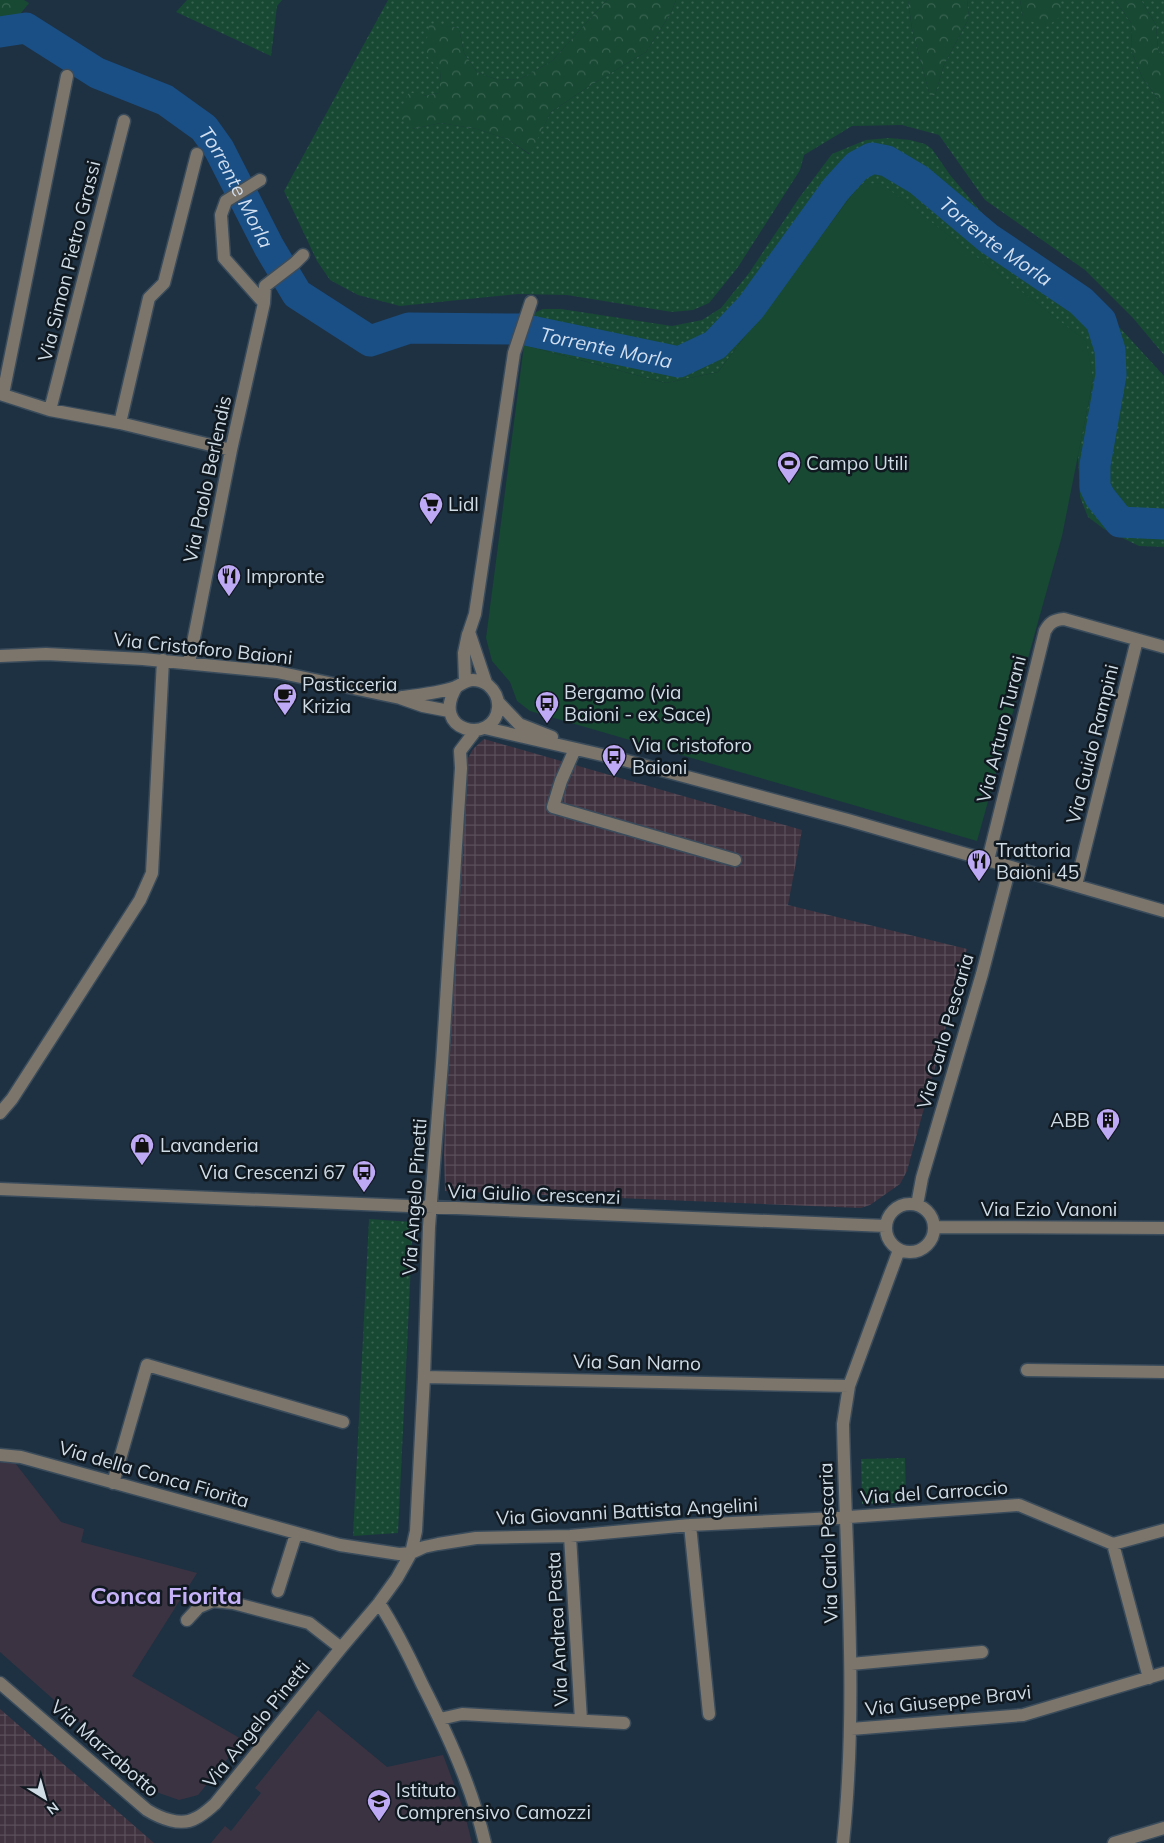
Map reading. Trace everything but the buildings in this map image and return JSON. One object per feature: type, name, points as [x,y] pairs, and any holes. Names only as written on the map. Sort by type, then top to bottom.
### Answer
[{"type":"street","points":[[67,76],[1,394],[50,410],[120,423],[231,450]]},
{"type":"street","name":"Via Simon Pietro Grassi","points":[[50,410],[124,121]]},
{"type":"street","points":[[120,423],[149,298],[164,283],[197,154]]},
{"type":"street","points":[[257,182],[226,201],[221,215],[224,258],[264,303]]},
{"type":"street","name":"Via Paolo Berlendis","points":[[189,663],[231,450],[264,303],[265,286],[299,259]]},
{"type":"street","points":[[529,307],[514,353],[474,614],[464,653],[461,684],[449,698],[449,711],[455,722],[464,729],[481,729],[589,752],[829,815],[1164,911]]},
{"type":"street","name":"Via Arturo Turani","points":[[988,860],[1045,631],[1049,624],[1055,620],[1064,619],[1137,640]]},
{"type":"street","points":[[469,632],[486,683],[495,691],[499,703],[498,713],[493,722],[481,729]]},
{"type":"street","points":[[1137,640],[1164,647]]},
{"type":"street","name":"Via Guido Rampini","points":[[1076,886],[1137,640]]},
{"type":"street","name":"Via Cristoforo Baioni","points":[[0,656],[46,654],[163,660],[277,672],[400,698],[423,706],[449,711]]},
{"type":"street","points":[[0,1113],[12,1099],[140,900],[152,873],[163,660]]},
{"type":"street","name":"Via Cristoforo Baioni","points":[[400,698],[425,694],[476,680],[486,683]]},
{"type":"street","points":[[499,703],[519,724],[589,752]]},
{"type":"street","name":"Via Angelo Pinetti","points":[[195,1819],[215,1804],[379,1604],[411,1553],[416,1531],[430,1208],[444,1032],[461,768],[460,751],[481,729]]},
{"type":"street","points":[[575,749],[561,781],[553,807],[735,860]]},
{"type":"street","name":"Via Carlo Pescaria","points":[[917,1205],[922,1178],[982,974],[1010,867]]},
{"type":"street","name":"Via Giulio Crescenzi","points":[[0,1189],[886,1226]]},
{"type":"street","points":[[912,1204],[917,1205],[926,1210],[931,1217],[934,1227],[932,1238],[924,1248],[912,1252],[899,1250],[888,1239],[886,1226],[889,1215],[899,1207],[912,1204]]},
{"type":"street","name":"Via Ezio Vanoni","points":[[934,1227],[1164,1228]]},
{"type":"street","name":"Via Carlo Pescaria","points":[[843,1843],[851,1728],[851,1664],[843,1424],[849,1386],[899,1250]]},
{"type":"street","points":[[114,1483],[147,1365],[344,1422]]},
{"type":"street","points":[[1027,1370],[1164,1372]]},
{"type":"street","name":"Via San Narno","points":[[424,1376],[849,1386]]},
{"type":"street","name":"Via della Conca Fiorita","points":[[0,1455],[22,1457],[340,1545],[399,1554],[411,1553]]},
{"type":"street","name":"Via del Carroccio","points":[[847,1517],[1019,1505],[1113,1544]]},
{"type":"street","name":"Via Giovanni Battista Angelini","points":[[411,1553],[424,1547],[476,1538],[570,1536],[690,1525],[847,1517]]},
{"type":"street","points":[[690,1525],[709,1714]]},
{"type":"street","points":[[1149,1678],[1113,1544],[1164,1530]]},
{"type":"street","points":[[278,1591],[296,1534]]},
{"type":"street","name":"Via Andrea Pasta","points":[[570,1536],[581,1720]]},
{"type":"street","points":[[187,1620],[199,1607],[213,1601],[233,1603],[309,1623],[341,1648]]},
{"type":"street","points":[[379,1604],[393,1624],[440,1719],[465,1777],[485,1843]]},
{"type":"street","points":[[851,1664],[982,1652]]},
{"type":"street","name":"Via Giuseppe Bravi","points":[[851,1728],[1023,1715],[1164,1673]]},
{"type":"street","name":"Via Marzabotto","points":[[0,1683],[147,1810],[162,1818],[174,1821],[184,1822],[195,1819]]},
{"type":"street","name":"Via Andrea Pasta","points":[[440,1719],[462,1714],[624,1724]]},
{"type":"street","points":[[1114,1843],[1164,1828]]},
{"type":"shaded area","points":[[484,739],[802,830],[788,905],[967,949],[907,1171],[900,1184],[870,1205],[861,1208],[445,1191],[445,1121],[468,758],[473,749]]},
{"type":"shaded area","points":[[0,1462],[15,1463],[61,1522],[84,1529],[81,1542],[197,1573],[132,1676],[243,1740],[198,1795],[179,1800],[159,1793],[0,1652]]},
{"type":"shaded area","points":[[0,1709],[154,1843],[0,1843]]},
{"type":"shaded area","points":[[318,1710],[387,1767],[443,1755],[464,1811],[472,1843],[211,1843],[225,1826],[231,1831],[261,1793],[255,1788]]},
{"type":"green space","points":[[0,0],[24,0],[29,3],[17,18],[0,23]]},
{"type":"green space","points":[[187,0],[282,0],[277,6],[271,56],[176,12]]},
{"type":"green space","points":[[388,0],[607,0],[552,61],[520,79],[498,80],[477,72],[464,53],[459,28],[429,24],[441,71],[439,93],[423,96],[412,129],[441,123],[477,129],[507,139],[529,154],[551,112],[646,52],[671,13],[676,0],[908,0],[912,29],[930,96],[935,95],[944,65],[969,18],[967,0],[1020,0],[1023,17],[1061,16],[1061,0],[1115,0],[1132,24],[1131,50],[1142,77],[1161,103],[1164,104],[1164,355],[1133,318],[1085,270],[985,200],[939,135],[902,125],[852,126],[804,155],[800,170],[738,267],[709,303],[693,310],[672,312],[567,295],[518,294],[400,306],[358,295],[330,280],[317,261],[284,191]]},
{"type":"green space","points":[[607,0],[676,0],[671,13],[646,52],[551,112],[530,154],[507,139],[477,129],[441,123],[412,129],[398,115],[409,92],[423,96],[439,93],[441,71],[425,54],[429,23],[459,28],[464,53],[477,72],[498,80],[520,79],[552,61]]},
{"type":"green space","points":[[908,0],[967,0],[969,18],[944,65],[935,95],[930,96],[912,29]]},
{"type":"green space","points":[[1020,0],[1061,0],[1061,16],[1045,28],[1023,17]]},
{"type":"green space","points":[[1115,0],[1141,0],[1156,25],[1158,50],[1164,57],[1164,104],[1161,103],[1142,77],[1131,50],[1132,24]]},
{"type":"green space","points":[[1141,0],[1164,0],[1164,57],[1158,50],[1156,25]]},
{"type":"green space","points":[[889,138],[910,140],[925,144],[932,149],[950,175],[993,226],[1072,283],[1121,329],[1164,376],[1164,547],[1139,546],[1104,529],[1088,517],[1080,497],[1078,454],[1093,380],[855,191],[718,372],[666,383],[524,345],[532,314],[543,309],[561,309],[672,326],[702,320],[721,308],[749,273],[799,198],[832,154],[866,140]]},
{"type":"green space","name":"Campo Utili","points":[[864,183],[882,184],[1086,341],[1093,380],[1062,536],[977,841],[530,711],[517,701],[510,682],[492,661],[486,638],[524,345],[666,383],[718,372],[855,191]]},
{"type":"green space","points":[[369,1219],[413,1222],[398,1533],[353,1536]]},
{"type":"green space","points":[[905,1458],[906,1498],[895,1503],[862,1504],[861,1459]]},
{"type":"waterway","name":"Torrente Morla","points":[[0,32],[26,28],[97,73],[165,100],[204,128],[219,149],[269,247],[297,294],[370,341],[409,328],[521,329],[679,362],[715,345],[751,307],[836,189],[857,166],[872,158],[887,161],[919,180],[988,238],[1081,301],[1101,321],[1110,350],[1111,375],[1095,465],[1095,487],[1100,497],[1120,522],[1164,524]]},
{"type":"place","name":"Campo Utili","points":[[789,484]]},
{"type":"place","name":"Lidl","points":[[431,525]]},
{"type":"place","name":"Impronte","points":[[229,597]]},
{"type":"place","name":"Pasticceria Krizia","points":[[285,716]]},
{"type":"place","name":"Bergamo (via Baioni - ex Sace)","points":[[547,724]]},
{"type":"place","name":"Via Cristoforo Baioni","points":[[614,777]]},
{"type":"place","name":"Trattoria Baioni 45","points":[[979,882]]},
{"type":"place","name":"ABB","points":[[1108,1141]]},
{"type":"place","name":"Lavanderia","points":[[142,1166]]},
{"type":"place","name":"Via Crescenzi 67","points":[[364,1193]]},
{"type":"place","name":"Istituto Comprensivo Camozzi","points":[[379,1822]]},
{"type":"district","name":"Conca Fiorita","points":[[166,1595]]}]
